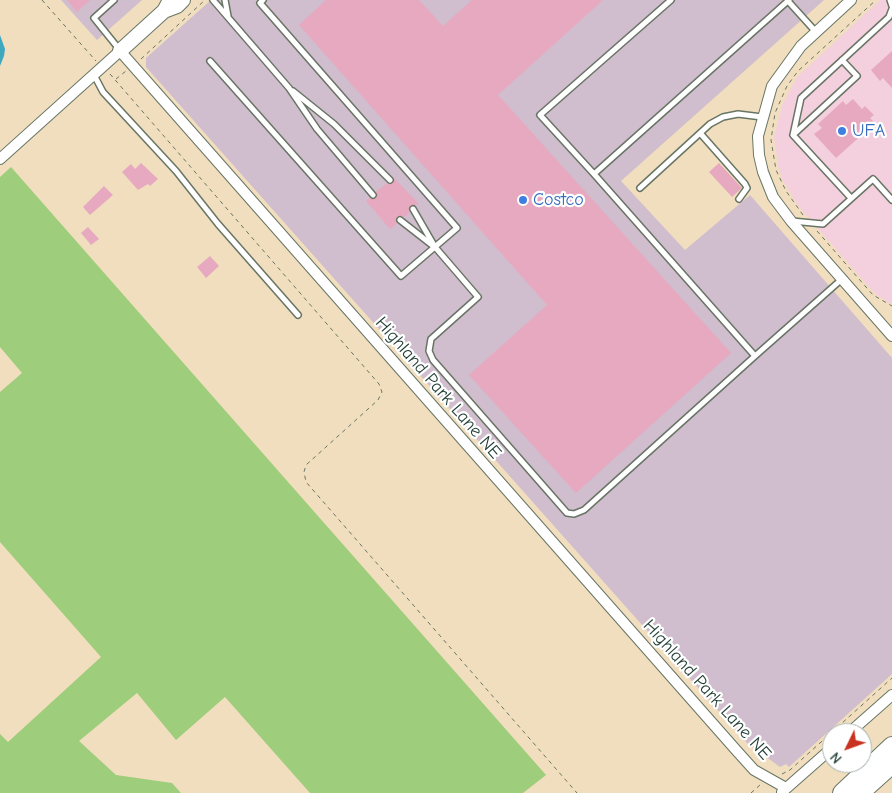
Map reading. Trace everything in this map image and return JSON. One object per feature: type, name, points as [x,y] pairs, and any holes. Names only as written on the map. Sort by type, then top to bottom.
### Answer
[{"type":"highway","points":[[842,793],[892,746]]},
{"type":"highway","points":[[860,793],[892,764]]},
{"type":"street","points":[[0,159],[94,75],[167,6],[176,6],[183,0]]},
{"type":"street","points":[[851,0],[801,46],[772,86],[758,136],[763,172],[773,197],[791,221],[890,331]]},
{"type":"street","name":"Highland Park Lane NE","points":[[120,51],[736,750],[754,770],[783,790]]},
{"type":"street","points":[[860,723],[892,695]]},
{"type":"street","points":[[783,790],[822,757]]},
{"type":"lane","name":"Highland Park Lane NE","points":[[114,0],[94,18],[120,51]]},
{"type":"lane","points":[[213,0],[289,88],[317,129],[373,195]]},
{"type":"lane","points":[[225,0],[228,17]]},
{"type":"lane","points":[[210,61],[401,276],[457,228],[260,3],[263,0]]},
{"type":"lane","points":[[671,0],[540,115],[755,356]]},
{"type":"lane","points":[[793,135],[801,98],[889,17],[892,8],[890,0]]},
{"type":"lane","points":[[594,174],[788,1],[816,32]]},
{"type":"lane","points":[[793,135],[857,76],[842,60]]},
{"type":"lane","points":[[94,75],[103,92],[176,171],[218,224],[298,315]]},
{"type":"lane","points":[[289,88],[334,124],[390,180]]},
{"type":"lane","points":[[640,188],[710,124],[723,117],[738,114],[762,118]]},
{"type":"lane","points":[[700,133],[745,184],[747,188],[739,199]]},
{"type":"lane","points":[[793,135],[851,198]]},
{"type":"lane","points":[[791,221],[823,224],[873,179],[892,200]]},
{"type":"lane","points":[[412,209],[435,247],[478,297],[431,339],[430,352],[433,360],[567,512],[574,514],[584,510],[842,279]]},
{"type":"lane","points":[[400,220],[435,247]]},
{"type":"path","points":[[42,0],[98,63]]},
{"type":"path","points":[[140,60],[205,0]]},
{"type":"path","points":[[115,80],[128,70]]},
{"type":"path","points":[[107,72],[192,171],[350,348],[379,384],[382,392],[378,400],[306,465],[304,472],[306,482],[577,793]]},
{"type":"path","points":[[814,227],[873,296],[892,306]]},
{"type":"path","points":[[778,774],[787,772],[892,678]]},
{"type":"path","points":[[751,793],[764,782]]},
{"type":"shaded area","points":[[61,0],[142,0],[97,40]]},
{"type":"shaded area","points":[[211,0],[824,0],[621,181],[685,250],[750,195],[892,358],[892,674],[838,723],[822,723],[822,737],[789,767],[786,764],[780,767],[747,743],[146,67],[146,58]]},
{"type":"shaded area","name":"UFA","points":[[880,0],[892,0],[892,305],[875,294],[798,206],[782,179],[774,137],[782,105],[797,77]]},
{"type":"green space","points":[[11,167],[546,775],[523,793],[310,793],[225,697],[176,740],[137,693],[79,741],[116,775],[172,783],[181,793],[0,793],[0,734],[8,742],[101,657],[0,542],[0,392],[22,373],[0,347],[0,177]]},
{"type":"water","points":[[0,35],[5,49],[0,66]]},
{"type":"building","points":[[67,0],[90,0],[77,12]]},
{"type":"building","name":"Costco","points":[[326,0],[419,0],[443,26],[472,0],[603,0],[498,95],[731,353],[576,493],[469,375],[547,305],[299,25]]},
{"type":"building","name":"UFA","points":[[892,51],[892,88],[883,78],[880,81],[871,70]]},
{"type":"building","name":"UFA","points":[[853,99],[862,109],[865,106],[874,115],[870,118],[875,123],[836,158],[814,134],[822,128],[818,124],[843,101],[846,105]]},
{"type":"building","points":[[141,163],[158,179],[150,186],[148,184],[138,190],[122,172],[131,164],[135,169]]},
{"type":"building","points":[[719,163],[742,188],[732,197],[709,172]]},
{"type":"building","points":[[393,177],[419,204],[410,206],[410,212],[404,217],[397,217],[397,223],[390,229],[366,201],[370,198],[376,198],[376,192],[387,183],[393,183]]},
{"type":"building","points":[[104,186],[113,195],[90,215],[83,207]]},
{"type":"building","points":[[88,227],[99,239],[91,245],[81,233]]},
{"type":"building","points":[[210,256],[219,266],[206,278],[197,267]]},
{"type":"place","name":"UFA","points":[[842,131]]},
{"type":"place","name":"Costco","points":[[523,200]]}]
